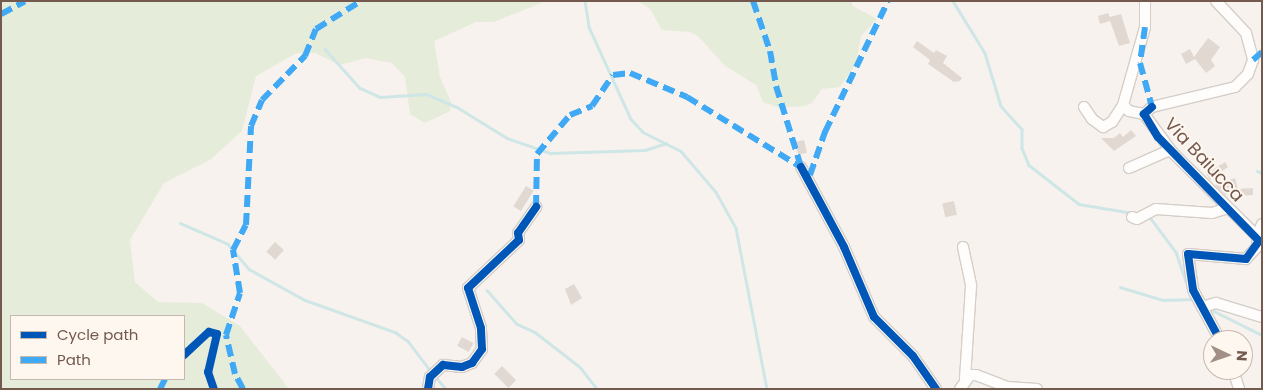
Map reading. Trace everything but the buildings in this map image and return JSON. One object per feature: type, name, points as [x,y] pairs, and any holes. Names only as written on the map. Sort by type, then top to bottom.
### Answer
[{"type":"street","points":[[1084,107],[1092,119],[1104,127],[1112,122],[1123,104],[1145,27],[1145,1]]},
{"type":"street","points":[[1148,111],[1235,88],[1248,74],[1254,60],[1246,33],[1216,1]]},
{"type":"street","name":"Via Baiucca","points":[[1123,104],[1129,111],[1148,111],[1170,150],[1259,242]]},
{"type":"street","points":[[1129,168],[1170,150]]},
{"type":"street","points":[[801,167],[844,246],[874,317],[913,356],[936,389]]},
{"type":"street","points":[[428,389],[430,377],[443,365],[462,367],[472,362],[482,349],[481,328],[468,288],[519,240],[518,232],[536,207]]},
{"type":"street","points":[[1132,217],[1137,219],[1156,208],[1212,213],[1228,208]]},
{"type":"street","points":[[1215,330],[1193,290],[1188,254],[1239,261],[1246,259],[1259,242],[1262,224]]},
{"type":"street","points":[[962,384],[971,286],[963,246]]},
{"type":"street","points":[[1202,307],[1216,303],[1262,317]]},
{"type":"street","points":[[962,384],[976,375],[1008,387],[1037,389]]},
{"type":"green space","points":[[1,1],[546,1],[494,22],[476,22],[434,41],[440,77],[451,102],[450,111],[425,123],[410,114],[405,77],[392,63],[365,58],[340,65],[315,53],[297,53],[256,76],[242,131],[210,160],[164,183],[130,240],[135,282],[158,302],[202,303],[240,326],[289,389],[1,389]]},
{"type":"green space","points":[[638,1],[851,1],[853,6],[877,19],[861,36],[856,64],[840,87],[822,89],[812,103],[804,106],[780,108],[763,102],[756,85],[724,65],[698,36],[690,32],[662,30],[650,9]]},
{"type":"waterway","points":[[585,1],[589,27],[631,119],[643,132],[681,151],[716,192],[736,228],[767,389]]},
{"type":"waterway","points":[[953,1],[985,53],[1001,106],[1022,129],[1022,148],[1029,165],[1079,204],[1132,213]]},
{"type":"waterway","points":[[325,49],[360,88],[380,97],[426,94],[457,107],[507,138],[550,153],[645,150],[666,143]]},
{"type":"waterway","points":[[1257,171],[1262,173]]},
{"type":"waterway","points":[[1149,216],[1176,252],[1188,287]]},
{"type":"waterway","points":[[180,223],[228,244],[249,269],[305,300],[395,332],[408,341],[431,372]]},
{"type":"waterway","points":[[1120,287],[1163,300],[1193,299]]},
{"type":"waterway","points":[[487,290],[517,324],[535,332],[580,367],[597,389]]},
{"type":"waterway","points":[[1210,309],[1262,335]]},
{"type":"waterway","points":[[435,376],[446,389]]},
{"type":"marked path","points":[[1,14],[25,1]]},
{"type":"marked path","points":[[243,389],[235,374],[226,335],[240,293],[233,250],[246,225],[251,126],[262,100],[305,56],[316,29],[361,1]]},
{"type":"marked path","points":[[753,1],[770,51],[776,86],[801,167]]},
{"type":"marked path","points":[[805,178],[810,175],[825,132],[888,1]]},
{"type":"marked path","points":[[1145,27],[1140,63],[1152,107]]},
{"type":"marked path","points":[[1253,60],[1262,52]]},
{"type":"marked path","points":[[536,207],[537,154],[570,115],[592,106],[613,75],[630,73],[687,97],[801,167]]},
{"type":"marked path","points":[[160,389],[164,380]]},
{"type":"cycle path","points":[[1152,107],[1144,114],[1158,137],[1259,241],[1246,259],[1188,254],[1193,290],[1215,330]]},
{"type":"cycle path","points":[[801,167],[844,247],[874,317],[913,356],[936,389]]},
{"type":"cycle path","points":[[428,389],[430,377],[443,365],[462,367],[472,363],[482,349],[481,328],[468,288],[519,240],[518,233],[536,207]]},
{"type":"cycle path","points":[[185,354],[209,332],[217,334],[208,372],[214,389]]}]
